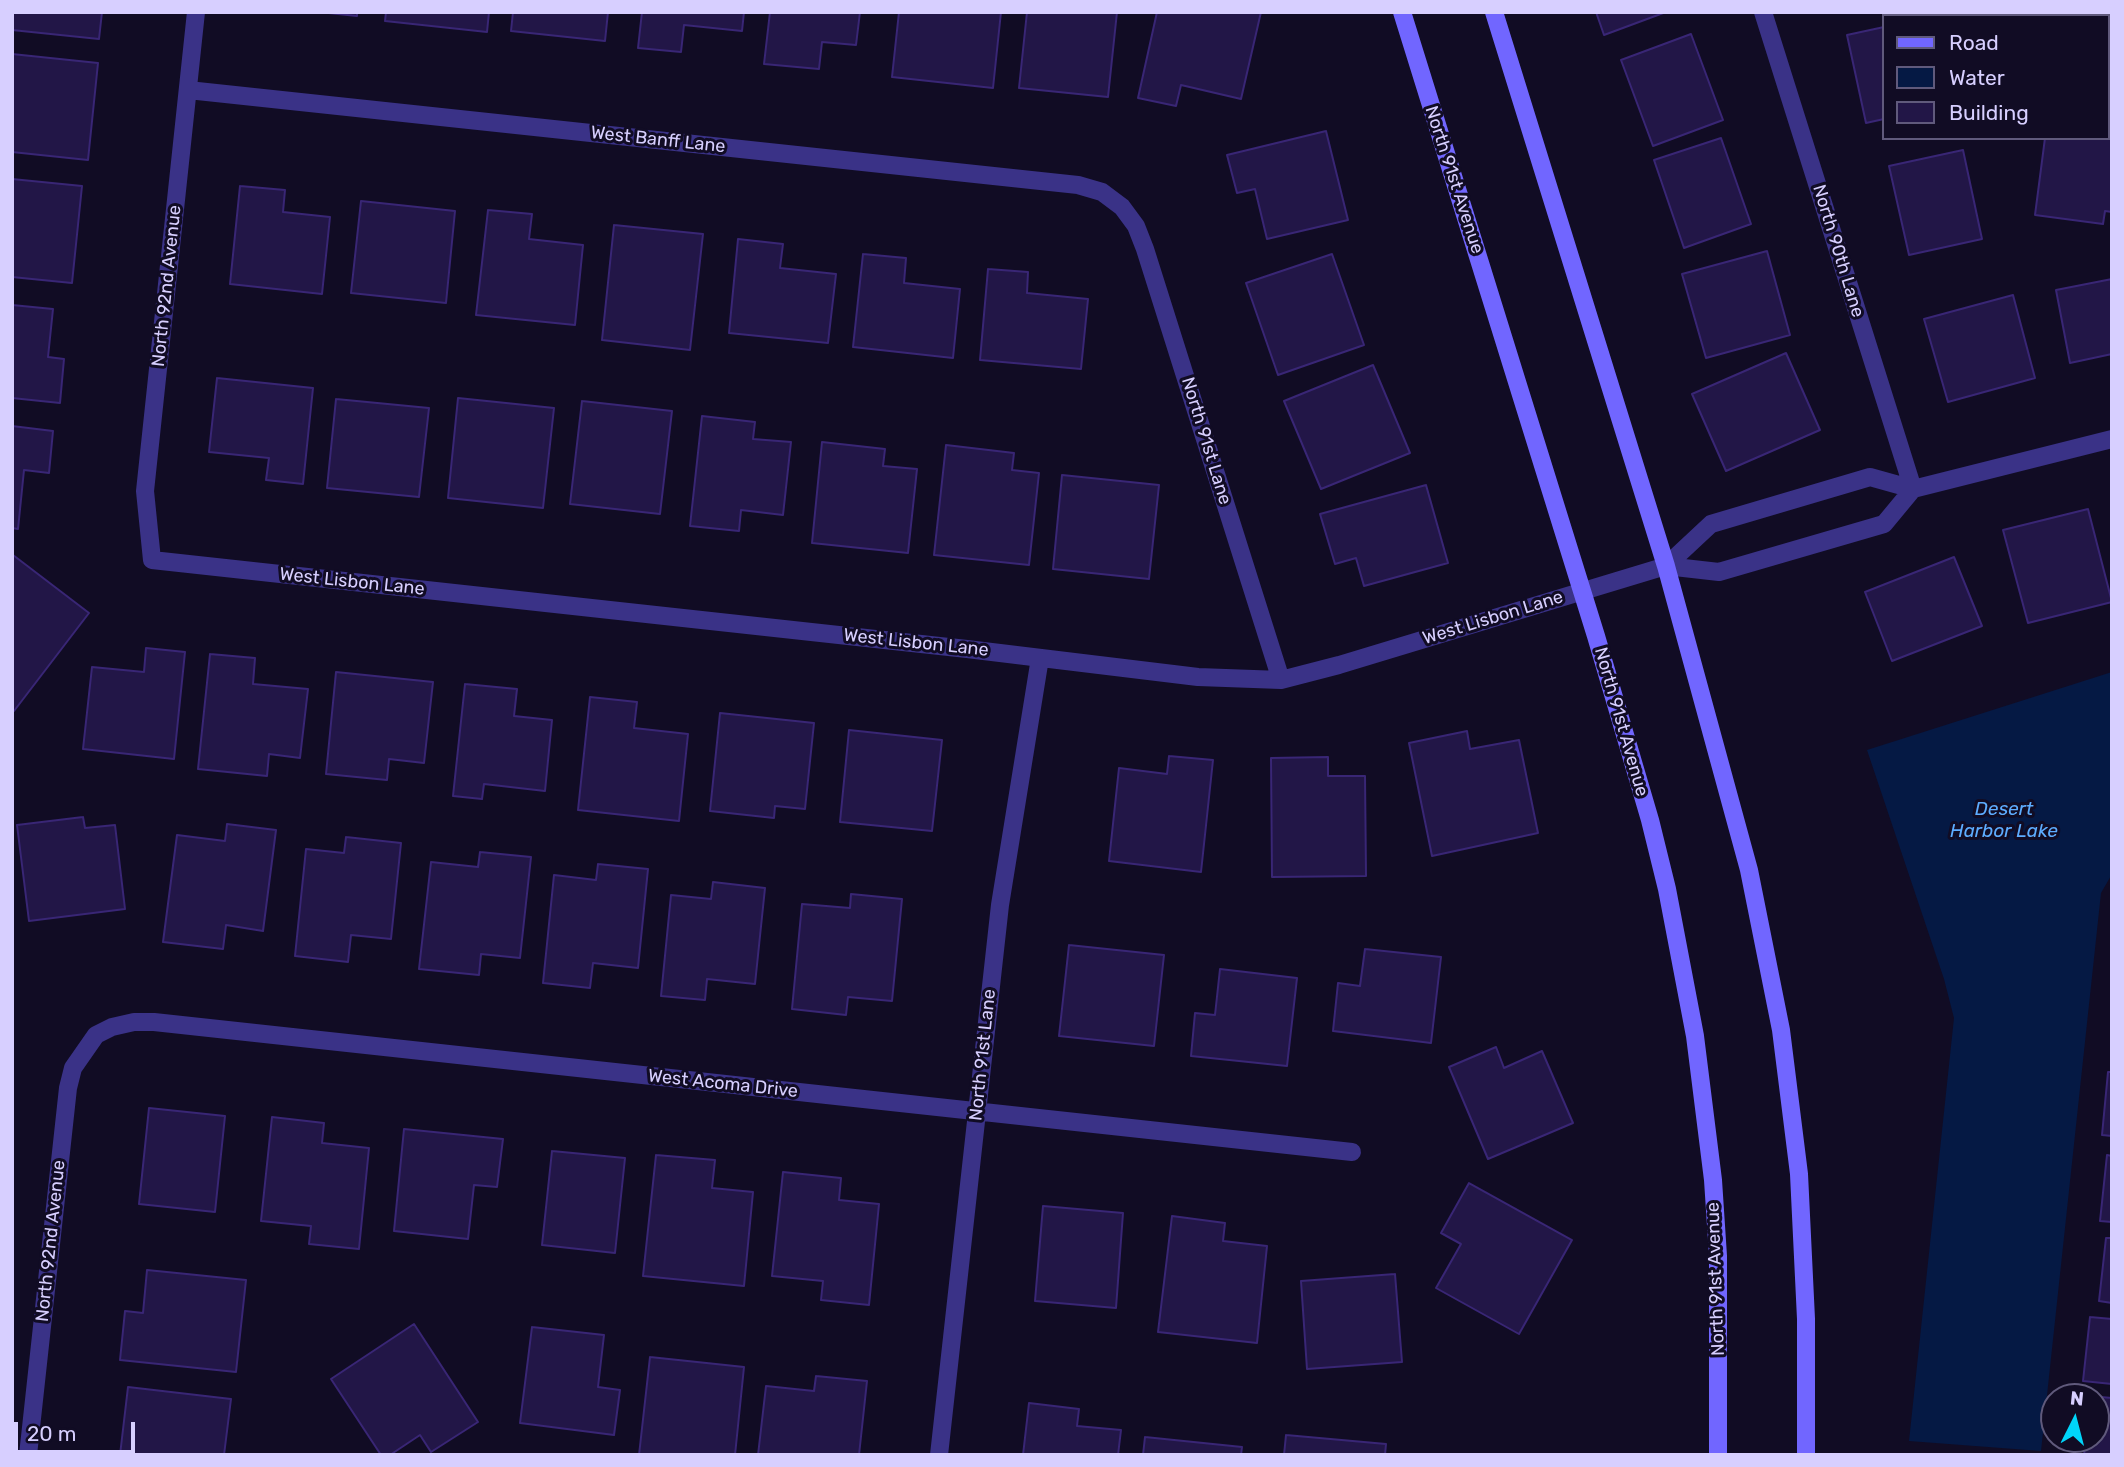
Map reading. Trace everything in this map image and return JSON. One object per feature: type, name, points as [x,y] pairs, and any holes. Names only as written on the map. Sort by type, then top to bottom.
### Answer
[{"type":"main road","name":"North 91st Avenue","points":[[1402,12],[1582,591],[1653,831],[1670,902],[1706,1109],[1718,1256],[1718,1455]]},
{"type":"main road","points":[[1494,12],[1666,566],[1749,870],[1781,1030],[1797,1150],[1807,1319],[1807,1455]]},
{"type":"street","name":"North 92nd Avenue","points":[[152,560],[145,491],[196,12]]},
{"type":"street","name":"North 90th Lane","points":[[1763,12],[1913,489]]},
{"type":"street","name":"West Banff Lane","points":[[188,90],[1078,185],[1102,192],[1122,206]]},
{"type":"street","name":"North 91st Lane","points":[[1122,206],[1136,226],[1145,248],[1281,680]]},
{"type":"street","name":"West Lisbon Lane","points":[[1666,566],[1711,524],[1870,477],[1913,489],[2112,439]]},
{"type":"street","name":"West Lisbon Lane","points":[[152,560],[1198,677],[1281,680],[1666,566],[1719,572],[1884,524],[1913,489]]},
{"type":"street","name":"North 91st Lane","points":[[939,1455],[1000,905],[1040,658]]},
{"type":"street","name":"West Acoma Drive","points":[[96,1035],[112,1027],[134,1022],[154,1022],[1352,1152]]},
{"type":"street","name":"North 92nd Avenue","points":[[28,1455],[68,1088],[73,1068],[96,1035]]},
{"type":"water","name":"Desert Harbor Lake","points":[[2112,672],[2112,874],[2101,893],[2048,1383],[2040,1383],[2040,1451],[1909,1441],[1954,1018],[1944,979],[1867,750]]},
{"type":"building","points":[[12,12],[102,12],[99,39],[12,30]]},
{"type":"building","points":[[319,12],[357,12],[357,16]]},
{"type":"building","points":[[386,12],[489,12],[487,32],[385,21]]},
{"type":"building","points":[[513,12],[608,12],[605,41],[511,31]]},
{"type":"building","points":[[642,12],[744,12],[742,31],[684,25],[681,52],[638,48]]},
{"type":"building","points":[[770,12],[860,12],[856,45],[822,42],[819,69],[764,64]]},
{"type":"building","points":[[899,12],[1001,12],[993,88],[892,77]]},
{"type":"building","points":[[1027,12],[1117,12],[1108,97],[1019,88]]},
{"type":"building","points":[[1157,12],[1261,12],[1241,99],[1181,85],[1176,106],[1138,98]]},
{"type":"building","points":[[1596,12],[1666,12],[1604,35]]},
{"type":"building","points":[[2003,12],[2072,12],[2072,14]]},
{"type":"building","points":[[1882,27],[1882,119],[1866,123],[1847,35]]},
{"type":"building","points":[[1691,34],[1723,120],[1653,146],[1621,60]]},
{"type":"building","points":[[12,54],[98,63],[88,160],[12,152]]},
{"type":"building","points":[[2112,109],[2112,212],[2105,211],[2103,224],[2035,215],[2045,140],[2110,140]]},
{"type":"building","points":[[1326,131],[1348,220],[1267,239],[1255,189],[1237,193],[1227,155]]},
{"type":"building","points":[[1721,138],[1751,224],[1684,248],[1654,160]]},
{"type":"building","points":[[1963,150],[1982,239],[1909,255],[1889,166]]},
{"type":"building","points":[[12,179],[82,186],[72,283],[12,277]]},
{"type":"building","points":[[240,186],[285,190],[283,212],[330,217],[322,294],[230,284]]},
{"type":"building","points":[[361,201],[455,211],[446,303],[351,293]]},
{"type":"building","points":[[488,210],[532,214],[529,239],[583,245],[575,325],[476,315]]},
{"type":"building","points":[[614,225],[703,234],[690,350],[602,340]]},
{"type":"building","points":[[738,239],[783,244],[780,268],[836,274],[828,343],[729,333]]},
{"type":"building","points":[[1767,251],[1790,335],[1706,358],[1682,274]]},
{"type":"building","points":[[863,254],[906,258],[904,283],[960,289],[953,358],[853,347]]},
{"type":"building","points":[[1332,254],[1364,345],[1278,375],[1246,283]]},
{"type":"building","points":[[988,269],[1028,272],[1027,293],[1088,299],[1081,369],[980,360]]},
{"type":"building","points":[[2112,279],[2112,354],[2070,363],[2056,290]]},
{"type":"building","points":[[2013,295],[2035,378],[1948,402],[1924,319]]},
{"type":"building","points":[[12,305],[53,309],[48,357],[64,359],[60,403],[12,398]]},
{"type":"building","points":[[1786,353],[1820,430],[1726,471],[1692,394]]},
{"type":"building","points":[[1373,365],[1410,453],[1321,489],[1284,401]]},
{"type":"building","points":[[217,378],[313,388],[303,484],[266,480],[269,458],[209,452]]},
{"type":"building","points":[[458,398],[554,408],[543,508],[448,498]]},
{"type":"building","points":[[336,399],[429,408],[419,497],[327,488]]},
{"type":"building","points":[[582,401],[672,411],[660,514],[570,504]]},
{"type":"building","points":[[702,416],[755,422],[753,439],[791,442],[783,515],[741,510],[739,531],[690,526]]},
{"type":"building","points":[[12,426],[53,431],[49,473],[24,470],[18,529],[12,528]]},
{"type":"building","points":[[822,442],[885,449],[883,466],[917,469],[908,553],[812,543]]},
{"type":"building","points":[[946,445],[1014,453],[1012,470],[1039,473],[1029,565],[934,555]]},
{"type":"building","points":[[1062,475],[1159,485],[1149,579],[1053,569]]},
{"type":"building","points":[[1426,485],[1448,563],[1364,586],[1356,558],[1335,564],[1320,514]]},
{"type":"building","points":[[2088,509],[2112,602],[2028,623],[2003,530]]},
{"type":"building","points":[[13,555],[89,613],[14,711],[12,710]]},
{"type":"building","points":[[1954,557],[1982,626],[1892,661],[1865,592]]},
{"type":"building","points":[[146,648],[185,652],[174,759],[83,749],[92,667],[144,672]]},
{"type":"building","points":[[210,654],[255,658],[253,684],[308,689],[300,758],[269,754],[267,776],[198,769]]},
{"type":"building","points":[[336,672],[433,682],[424,763],[389,759],[387,780],[326,774]]},
{"type":"building","points":[[465,684],[517,689],[514,716],[552,720],[545,791],[484,784],[482,799],[453,796]]},
{"type":"building","points":[[590,697],[637,702],[634,728],[688,734],[679,821],[578,810]]},
{"type":"building","points":[[720,713],[814,723],[805,809],[775,806],[774,818],[710,811]]},
{"type":"building","points":[[849,730],[942,740],[932,831],[840,822]]},
{"type":"building","points":[[1467,731],[1470,749],[1519,740],[1538,833],[1432,856],[1409,743]]},
{"type":"building","points":[[1169,756],[1213,760],[1201,872],[1109,861],[1119,768],[1167,774]]},
{"type":"building","points":[[1328,757],[1328,776],[1365,776],[1366,876],[1272,877],[1271,758]]},
{"type":"building","points":[[83,817],[85,828],[115,825],[125,909],[29,921],[17,825]]},
{"type":"building","points":[[227,824],[276,830],[263,931],[226,925],[223,949],[163,942],[177,835],[225,841]]},
{"type":"building","points":[[346,837],[401,843],[391,939],[351,935],[348,962],[295,956],[306,849],[344,853]]},
{"type":"building","points":[[480,852],[531,857],[520,958],[481,954],[479,975],[419,969],[431,862],[478,867]]},
{"type":"building","points":[[598,864],[648,869],[638,968],[593,963],[590,988],[543,983],[554,875],[596,880]]},
{"type":"building","points":[[713,882],[765,888],[755,984],[707,979],[705,1000],[661,996],[671,895],[711,899]]},
{"type":"building","points":[[851,894],[902,899],[892,1001],[848,997],[846,1015],[792,1009],[802,904],[850,908]]},
{"type":"building","points":[[1069,945],[1164,955],[1154,1046],[1059,1036]]},
{"type":"building","points":[[1365,949],[1441,957],[1431,1043],[1333,1031],[1338,983],[1360,986]]},
{"type":"building","points":[[1220,969],[1297,978],[1287,1066],[1191,1056],[1195,1013],[1215,1015]]},
{"type":"building","points":[[1496,1047],[1504,1068],[1542,1051],[1573,1123],[1488,1159],[1449,1067]]},
{"type":"building","points":[[2108,1072],[2112,1072],[2112,1136],[2102,1135]]},
{"type":"building","points":[[149,1108],[225,1116],[215,1212],[139,1204]]},
{"type":"building","points":[[272,1117],[324,1123],[322,1143],[369,1148],[359,1249],[309,1244],[311,1226],[261,1221]]},
{"type":"building","points":[[404,1129],[503,1139],[497,1187],[474,1185],[468,1239],[394,1231]]},
{"type":"building","points":[[552,1151],[625,1158],[615,1253],[542,1245]]},
{"type":"building","points":[[656,1155],[715,1160],[712,1188],[753,1192],[744,1286],[643,1276]]},
{"type":"building","points":[[2107,1155],[2112,1156],[2112,1222],[2100,1221]]},
{"type":"building","points":[[783,1172],[841,1178],[839,1200],[879,1204],[869,1305],[821,1300],[823,1281],[772,1276]]},
{"type":"building","points":[[1469,1183],[1572,1240],[1519,1334],[1436,1288],[1461,1244],[1441,1233]]},
{"type":"building","points":[[1043,1206],[1123,1213],[1116,1308],[1035,1301]]},
{"type":"building","points":[[1172,1216],[1225,1223],[1223,1241],[1267,1246],[1257,1343],[1158,1332]]},
{"type":"building","points":[[2106,1238],[2112,1238],[2112,1303],[2099,1301]]},
{"type":"building","points":[[147,1270],[246,1280],[236,1372],[120,1360],[125,1311],[143,1313]]},
{"type":"building","points":[[1395,1274],[1402,1362],[1307,1369],[1301,1281]]},
{"type":"building","points":[[2090,1317],[2112,1319],[2112,1384],[2083,1381]]},
{"type":"building","points":[[414,1324],[478,1422],[431,1452],[420,1435],[390,1455],[381,1455],[331,1379]]},
{"type":"building","points":[[532,1327],[604,1335],[598,1387],[620,1390],[614,1435],[520,1423]]},
{"type":"building","points":[[650,1357],[744,1367],[735,1455],[639,1455]]},
{"type":"building","points":[[816,1376],[867,1381],[859,1455],[758,1455],[766,1386],[814,1391]]},
{"type":"building","points":[[128,1387],[231,1399],[224,1455],[120,1455]]},
{"type":"building","points":[[2112,1398],[2112,1455],[2084,1455],[2110,1453]]},
{"type":"building","points":[[1029,1403],[1079,1409],[1077,1426],[1121,1430],[1118,1455],[1023,1455]]},
{"type":"building","points":[[1286,1435],[1386,1444],[1385,1455],[1284,1455]]},
{"type":"building","points":[[1145,1437],[1242,1447],[1241,1455],[1143,1455]]}]
